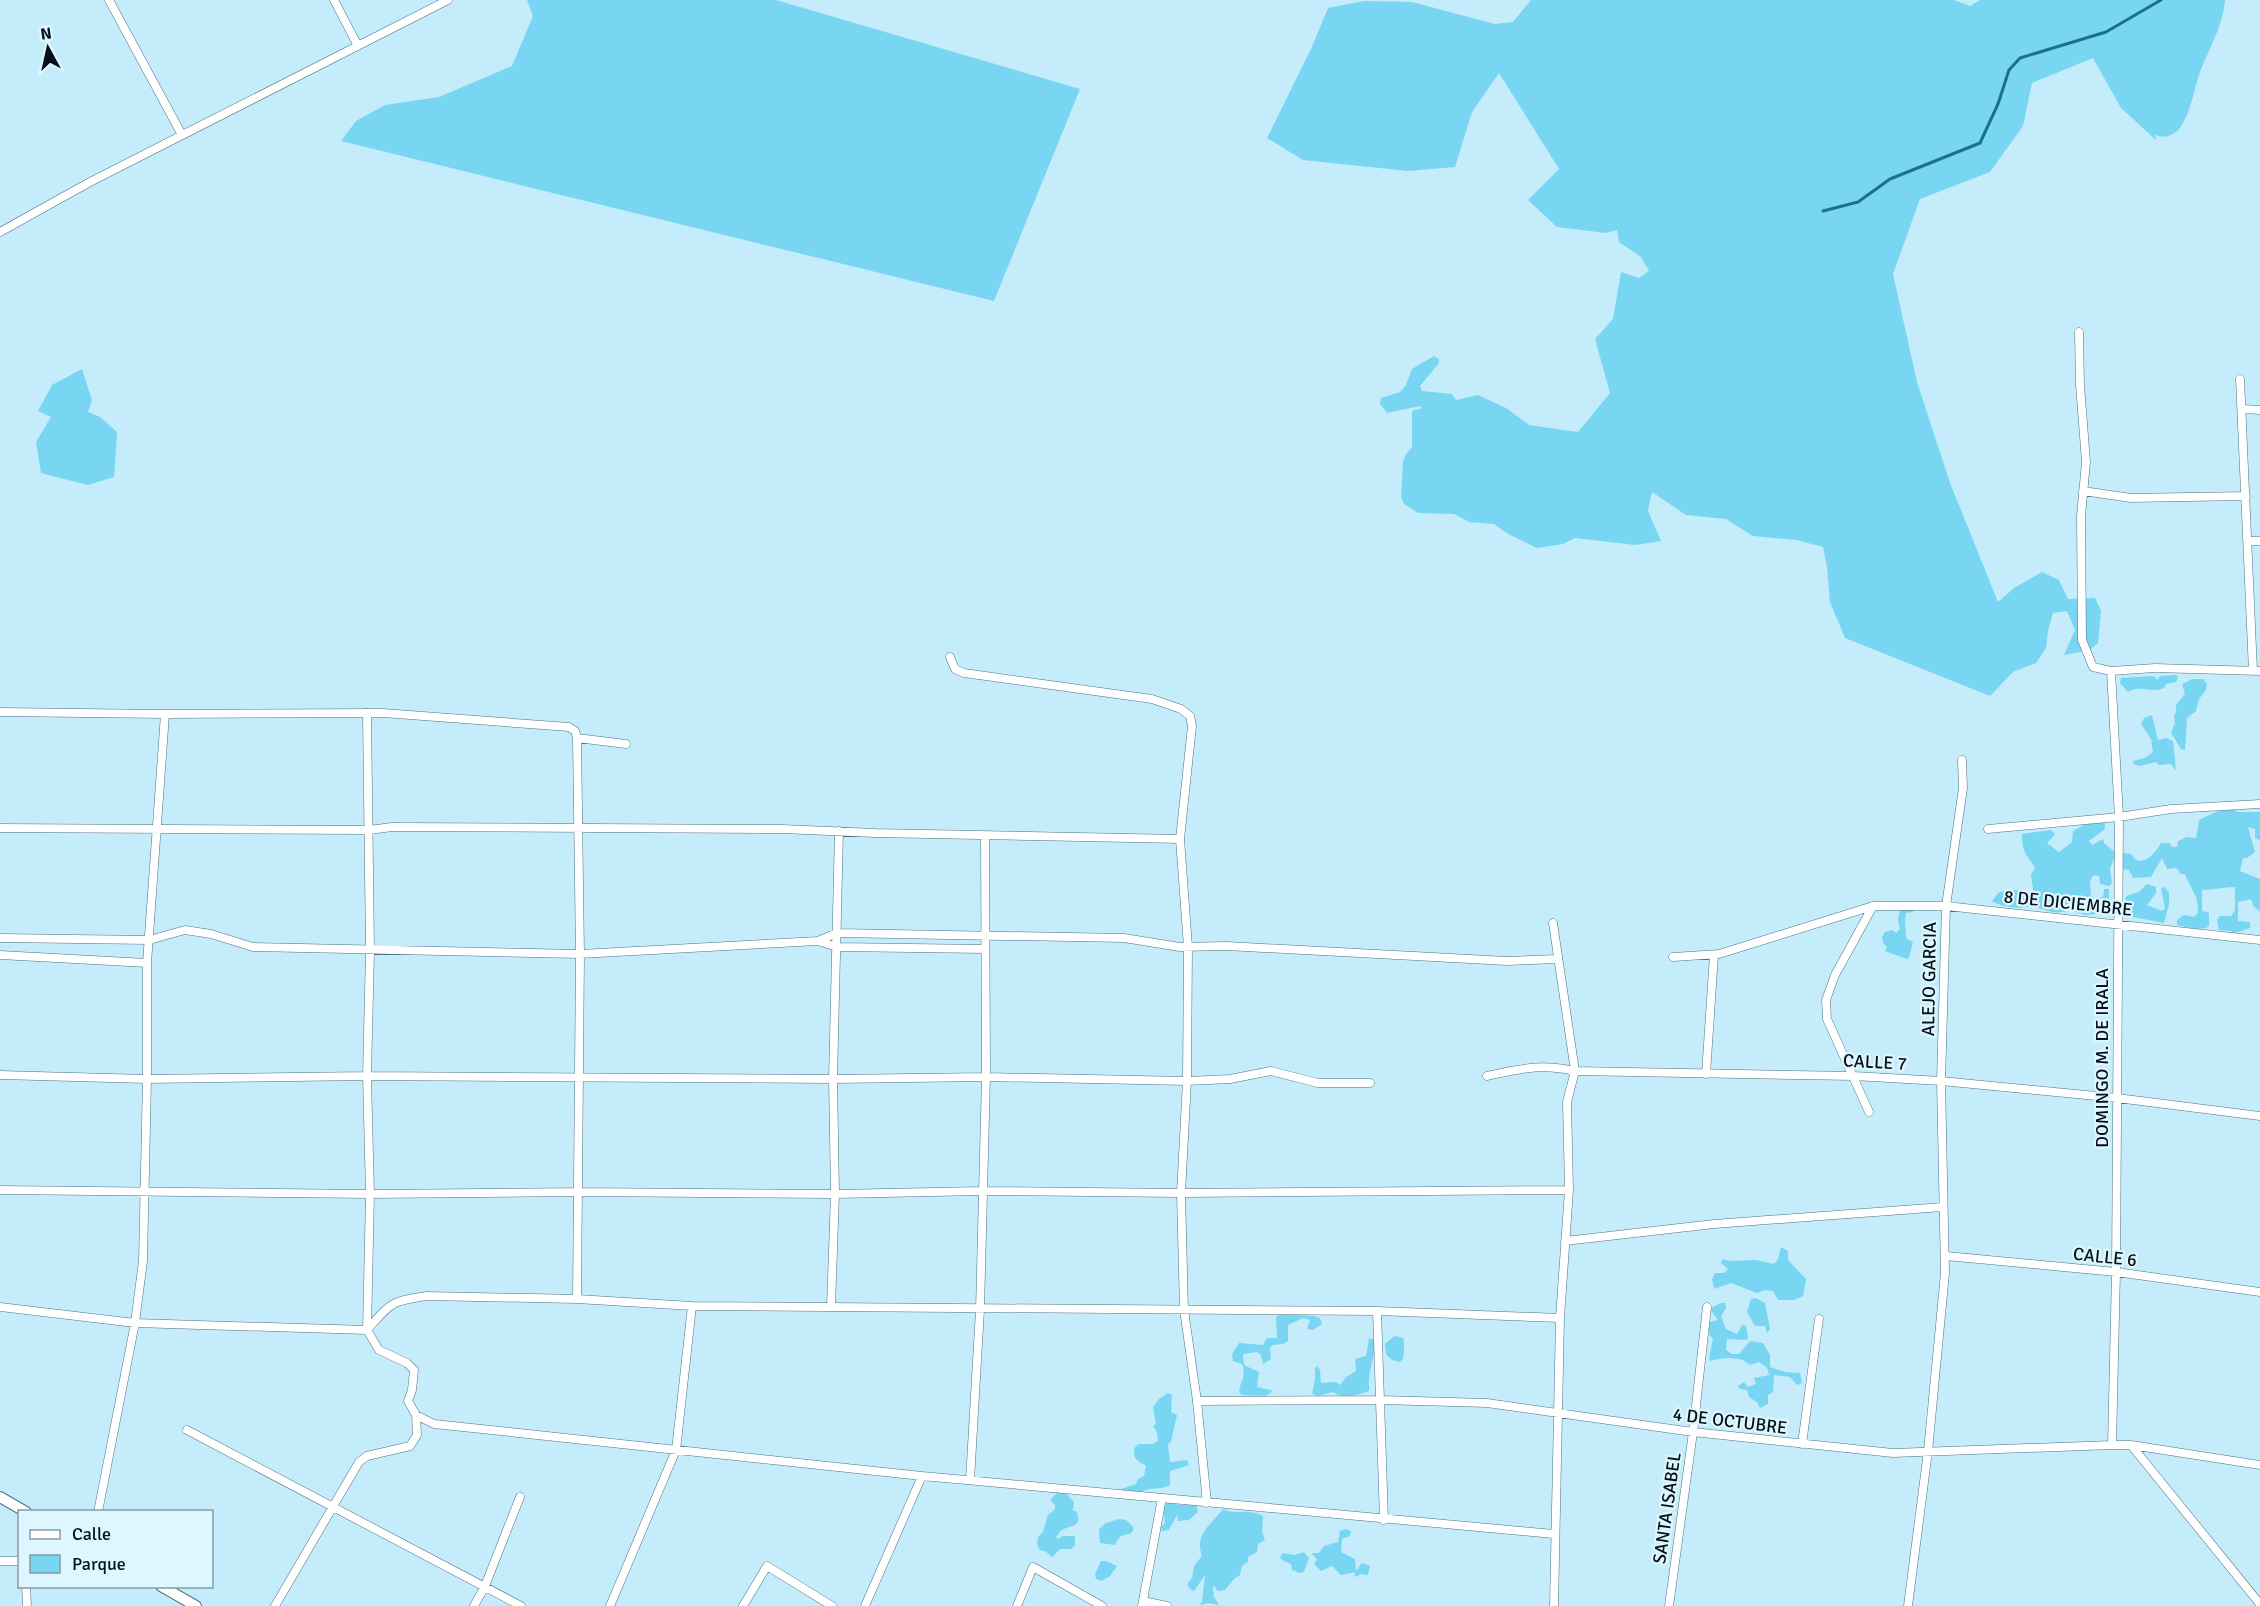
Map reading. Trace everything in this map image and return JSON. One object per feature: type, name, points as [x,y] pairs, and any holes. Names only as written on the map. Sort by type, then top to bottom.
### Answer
[{"type":"street","points":[[109,0],[182,135]]},
{"type":"street","points":[[334,0],[358,46]]},
{"type":"street","points":[[0,232],[90,182],[448,0]]},
{"type":"street","points":[[2079,332],[2080,385],[2086,462],[2081,516],[2082,640],[2093,667],[2111,671],[2155,668],[2256,671],[2240,379]]},
{"type":"street","points":[[2242,409],[2260,410]]},
{"type":"street","points":[[2083,491],[2131,498],[2246,496]]},
{"type":"street","points":[[2248,541],[2260,541]]},
{"type":"street","points":[[950,657],[955,669],[964,673],[1152,699],[1181,709],[1190,716],[1192,726],[1180,839],[1188,947],[1187,1081],[1181,1193],[1184,1310],[1197,1401],[1207,1503]]},
{"type":"street","name":"DOMINGO M. DE IRALA","points":[[2111,671],[2119,817],[2116,1272],[2112,1445]]},
{"type":"street","points":[[0,712],[367,713],[569,728],[575,731],[580,826],[577,1299]]},
{"type":"street","points":[[275,1606],[359,1462],[367,1455],[410,1446],[417,1435],[416,1415],[408,1401],[412,1390],[414,1370],[407,1363],[380,1350],[367,1330],[370,1194],[367,1076],[370,951],[367,713]]},
{"type":"street","points":[[98,1510],[135,1323],[143,1261],[147,963],[165,714]]},
{"type":"street","points":[[577,738],[626,744]]},
{"type":"street","name":"ALEJO GARCIA","points":[[1908,1606],[1928,1451],[1946,1256],[1941,1081],[1946,906],[1963,788],[1962,760]]},
{"type":"street","points":[[1988,829],[2119,817],[2172,808],[2260,804]]},
{"type":"street","points":[[0,828],[369,830],[392,827],[580,826],[1180,839]]},
{"type":"street","points":[[831,1307],[835,1194],[834,1079],[838,831]]},
{"type":"street","points":[[970,1480],[980,1310],[986,1077],[985,836]]},
{"type":"street","points":[[1869,1112],[1827,1019],[1826,1000],[1835,975],[1873,906]]},
{"type":"street","name":"8 DE DICIEMBRE","points":[[1673,957],[1714,955],[1873,906],[1946,906],[2260,940]]},
{"type":"street","points":[[1553,922],[1575,1071],[1567,1102],[1569,1190],[1560,1318],[1554,1606]]},
{"type":"street","points":[[0,938],[149,940],[185,930],[211,934],[253,947],[580,954],[818,941],[837,933],[1124,938],[1188,947],[1227,946],[1354,951],[1507,962],[1558,959]]},
{"type":"street","points":[[818,941],[837,947],[985,949]]},
{"type":"street","points":[[0,955],[147,963]]},
{"type":"street","points":[[1706,1074],[1714,955]]},
{"type":"street","name":"CALLE 7","points":[[1487,1076],[1531,1067],[1552,1066],[1575,1071],[1854,1076],[1941,1081],[2117,1098],[2260,1116]]},
{"type":"street","points":[[0,1075],[147,1079],[367,1076],[834,1079],[986,1077],[1187,1081],[1230,1079],[1271,1071],[1318,1083],[1343,1085],[1371,1083]]},
{"type":"street","points":[[0,1190],[370,1194],[579,1192],[835,1194],[982,1191],[1181,1193],[1569,1190]]},
{"type":"street","points":[[1565,1241],[1714,1224],[1943,1207]]},
{"type":"street","name":"CALLE 6","points":[[1946,1256],[2116,1272],[2260,1292]]},
{"type":"street","points":[[0,1307],[135,1323],[367,1330],[390,1305],[418,1297],[577,1299],[692,1306],[980,1310],[1377,1311],[1560,1318]]},
{"type":"street","points":[[610,1606],[676,1450],[692,1306]]},
{"type":"street","name":"SANTA ISABEL","points":[[1669,1606],[1693,1432],[1707,1307]]},
{"type":"street","points":[[1377,1311],[1384,1520]]},
{"type":"street","points":[[1802,1444],[1819,1319]]},
{"type":"street","name":"4 DE OCTUBRE","points":[[1197,1401],[1455,1401],[1557,1412],[1693,1432],[1893,1453],[2131,1445],[2260,1465]]},
{"type":"street","points":[[416,1415],[434,1425],[922,1476],[1554,1534]]},
{"type":"street","points":[[187,1430],[521,1606]]},
{"type":"street","points":[[2131,1445],[2260,1604]]},
{"type":"street","points":[[865,1606],[922,1476]]},
{"type":"street","points":[[0,1497],[23,1510]]},
{"type":"street","points":[[474,1606],[485,1586],[520,1497]]},
{"type":"street","points":[[1162,1498],[1142,1604],[1167,1606]]},
{"type":"street","points":[[0,1561],[18,1561]]},
{"type":"street","points":[[743,1606],[767,1566],[832,1606]]},
{"type":"street","points":[[1017,1606],[1034,1567],[1102,1606]]},
{"type":"street","points":[[26,1588],[27,1606]]},
{"type":"street","points":[[163,1588],[196,1606]]},
{"type":"green space","points":[[527,0],[776,0],[1080,89],[994,301],[341,141],[356,121],[385,105],[439,97],[512,66],[533,16]]},
{"type":"green space","points":[[1531,0],[1954,0],[1970,6],[1980,0],[2225,0],[2215,38],[2199,75],[2184,122],[2178,131],[2165,137],[2155,134],[2156,140],[2121,108],[2093,58],[2032,83],[2023,126],[1990,172],[1920,199],[1893,274],[1917,382],[1950,483],[1998,602],[2014,588],[2042,572],[2059,580],[2068,599],[2095,598],[2101,611],[2098,643],[2090,650],[2064,655],[2075,630],[2067,611],[2053,613],[2046,648],[2036,663],[2013,672],[1990,696],[1845,638],[1830,602],[1823,547],[1796,540],[1753,536],[1726,519],[1686,515],[1652,492],[1648,511],[1661,541],[1635,545],[1575,538],[1563,544],[1537,548],[1508,534],[1494,524],[1469,522],[1454,514],[1418,513],[1404,504],[1401,497],[1403,462],[1412,447],[1412,411],[1422,408],[1420,406],[1387,413],[1380,404],[1381,398],[1400,392],[1406,385],[1412,369],[1434,356],[1439,359],[1439,363],[1420,386],[1422,391],[1452,394],[1456,400],[1478,395],[1506,408],[1529,425],[1578,432],[1610,393],[1595,339],[1613,319],[1621,272],[1639,278],[1649,271],[1641,257],[1619,242],[1617,230],[1606,233],[1557,227],[1528,200],[1559,169],[1499,73],[1472,112],[1455,167],[1408,171],[1303,160],[1267,138],[1311,49],[1328,8],[1364,1],[1412,2],[1495,24],[1513,22]]},
{"type":"green space","points":[[82,369],[92,400],[88,412],[100,417],[117,432],[114,477],[88,485],[41,473],[36,442],[51,417],[38,411],[52,385]]},
{"type":"green space","points":[[2177,675],[2176,682],[2166,684],[2160,690],[2137,689],[2128,692],[2120,683],[2121,678],[2152,676],[2157,680],[2160,676]]},
{"type":"green space","points":[[2192,679],[2203,679],[2207,684],[2196,711],[2187,718],[2185,750],[2181,749],[2171,733],[2175,723],[2176,705],[2185,694],[2182,684]]},
{"type":"green space","points":[[2152,715],[2158,740],[2166,738],[2173,741],[2176,771],[2171,764],[2159,765],[2156,762],[2139,766],[2134,764],[2133,761],[2145,758],[2153,752],[2151,739],[2141,724],[2144,718]]},
{"type":"green space","points":[[2230,807],[2238,812],[2260,812],[2260,840],[2255,838],[2255,829],[2248,827],[2255,852],[2243,858],[2240,871],[2260,879],[2260,911],[2254,907],[2251,899],[2238,902],[2238,921],[2250,922],[2250,928],[2232,934],[2232,931],[2219,930],[2217,920],[2220,916],[2231,916],[2235,910],[2235,887],[2202,890],[2202,911],[2209,913],[2209,926],[2194,929],[2177,925],[2177,920],[2184,915],[2194,917],[2198,913],[2195,896],[2185,874],[2180,874],[2175,868],[2167,869],[2162,858],[2151,877],[2133,878],[2129,870],[2121,869],[2121,858],[2124,853],[2131,854],[2139,861],[2148,859],[2161,843],[2170,843],[2172,847],[2177,847],[2178,841],[2187,837],[2196,838],[2199,820]]},
{"type":"green space","points":[[2105,822],[2105,829],[2089,841],[2092,845],[2103,839],[2104,843],[2116,853],[2110,869],[2112,883],[2109,886],[2100,884],[2099,876],[2093,875],[2090,882],[2091,896],[2094,898],[2103,897],[2104,889],[2109,889],[2109,909],[2086,915],[2069,910],[2050,912],[2032,905],[2012,907],[1992,901],[1998,893],[2006,890],[2023,890],[2029,896],[2034,896],[2031,875],[2035,868],[2025,852],[2022,834],[2051,830],[2055,834],[2047,843],[2059,852],[2072,842],[2073,831],[2087,823]]},
{"type":"green space","points":[[2147,884],[2156,887],[2156,893],[2147,905],[2162,911],[2165,908],[2161,888],[2164,887],[2169,892],[2169,904],[2164,923],[2128,916],[2124,910],[2126,896],[2139,892]]},
{"type":"green space","points":[[1900,908],[1913,908],[1913,912],[1906,913],[1905,921],[1906,938],[1913,942],[1907,959],[1885,951],[1887,947],[1882,937],[1885,932],[1892,930],[1896,933],[1900,929],[1898,920]]},
{"type":"green space","points":[[1781,1247],[1788,1251],[1788,1260],[1806,1279],[1803,1296],[1794,1300],[1778,1300],[1773,1291],[1765,1290],[1757,1293],[1731,1283],[1714,1289],[1712,1279],[1715,1273],[1724,1273],[1728,1269],[1721,1263],[1722,1259],[1756,1260],[1774,1264]]},
{"type":"green space","points":[[1756,1298],[1765,1303],[1770,1329],[1767,1333],[1765,1326],[1755,1326],[1747,1312],[1751,1299]]},
{"type":"green space","points":[[1725,1303],[1726,1308],[1721,1316],[1726,1329],[1737,1334],[1742,1325],[1746,1326],[1748,1337],[1747,1340],[1727,1339],[1726,1350],[1732,1354],[1739,1354],[1750,1341],[1763,1343],[1770,1355],[1770,1367],[1785,1372],[1800,1373],[1802,1383],[1797,1385],[1790,1377],[1774,1375],[1773,1392],[1768,1395],[1768,1404],[1760,1408],[1757,1402],[1749,1397],[1747,1390],[1740,1389],[1738,1386],[1744,1382],[1748,1387],[1756,1384],[1754,1378],[1769,1375],[1767,1368],[1759,1362],[1750,1365],[1737,1359],[1726,1358],[1711,1361],[1709,1359],[1713,1338],[1710,1336],[1708,1325],[1718,1320],[1711,1311],[1713,1307]]},
{"type":"green space","points":[[1281,1314],[1315,1316],[1320,1318],[1322,1324],[1313,1330],[1307,1329],[1310,1320],[1303,1318],[1288,1325],[1288,1341],[1272,1345],[1271,1359],[1263,1364],[1261,1355],[1257,1352],[1243,1354],[1244,1365],[1259,1372],[1257,1387],[1272,1392],[1265,1396],[1242,1395],[1239,1392],[1244,1376],[1242,1364],[1233,1361],[1232,1354],[1239,1343],[1263,1345],[1267,1338],[1277,1338],[1276,1317]]},
{"type":"green space","points":[[1396,1336],[1404,1340],[1403,1359],[1400,1362],[1392,1360],[1386,1354],[1385,1344]]},
{"type":"green space","points":[[1369,1338],[1374,1340],[1375,1345],[1369,1376],[1369,1391],[1346,1396],[1333,1392],[1317,1396],[1312,1393],[1317,1366],[1320,1370],[1321,1383],[1336,1382],[1340,1385],[1346,1377],[1356,1371],[1355,1359],[1366,1356]]},
{"type":"green space","points":[[1168,1393],[1172,1395],[1171,1412],[1177,1415],[1171,1442],[1168,1444],[1170,1462],[1187,1460],[1189,1465],[1170,1471],[1170,1485],[1145,1490],[1127,1500],[1121,1489],[1136,1484],[1138,1479],[1144,1476],[1146,1466],[1135,1457],[1135,1447],[1139,1444],[1153,1444],[1158,1441],[1157,1432],[1153,1426],[1156,1424],[1153,1407]]},
{"type":"green space","points":[[1058,1492],[1066,1493],[1074,1502],[1073,1511],[1076,1511],[1078,1522],[1061,1531],[1056,1537],[1058,1539],[1063,1536],[1074,1536],[1075,1545],[1071,1549],[1060,1549],[1052,1557],[1040,1550],[1037,1544],[1048,1515],[1055,1509],[1055,1505],[1050,1500]]},
{"type":"green space","points":[[1168,1501],[1176,1501],[1178,1505],[1184,1505],[1188,1501],[1196,1503],[1198,1512],[1189,1520],[1178,1521],[1177,1515],[1169,1530],[1162,1531],[1161,1527],[1165,1523],[1163,1509]]},
{"type":"green space","points":[[1223,1509],[1232,1512],[1257,1513],[1263,1516],[1262,1531],[1265,1540],[1258,1544],[1257,1552],[1248,1557],[1248,1562],[1242,1566],[1240,1575],[1225,1590],[1218,1591],[1213,1587],[1214,1597],[1219,1605],[1209,1603],[1201,1605],[1205,1575],[1194,1591],[1187,1584],[1192,1578],[1194,1566],[1202,1556],[1200,1542],[1202,1536]]},
{"type":"green space","points":[[1119,1519],[1126,1520],[1133,1527],[1132,1532],[1121,1536],[1115,1545],[1100,1543],[1099,1529],[1106,1523]]},
{"type":"green space","points":[[1346,1529],[1351,1531],[1350,1536],[1342,1539],[1341,1552],[1355,1559],[1356,1571],[1362,1563],[1370,1566],[1368,1575],[1360,1574],[1357,1577],[1354,1575],[1356,1572],[1341,1575],[1332,1566],[1321,1571],[1314,1564],[1317,1559],[1311,1553],[1319,1553],[1324,1546],[1338,1542],[1340,1531]]},
{"type":"green space","points":[[1304,1552],[1309,1558],[1304,1572],[1300,1573],[1292,1570],[1291,1564],[1280,1557],[1283,1553],[1294,1555]]},
{"type":"green space","points":[[1101,1561],[1117,1566],[1110,1576],[1102,1581],[1096,1579],[1095,1574]]},
{"type":"waterway","points":[[1823,211],[1858,202],[1890,179],[1980,143],[1998,104],[2009,70],[2020,58],[2106,32],[2161,0]]}]
